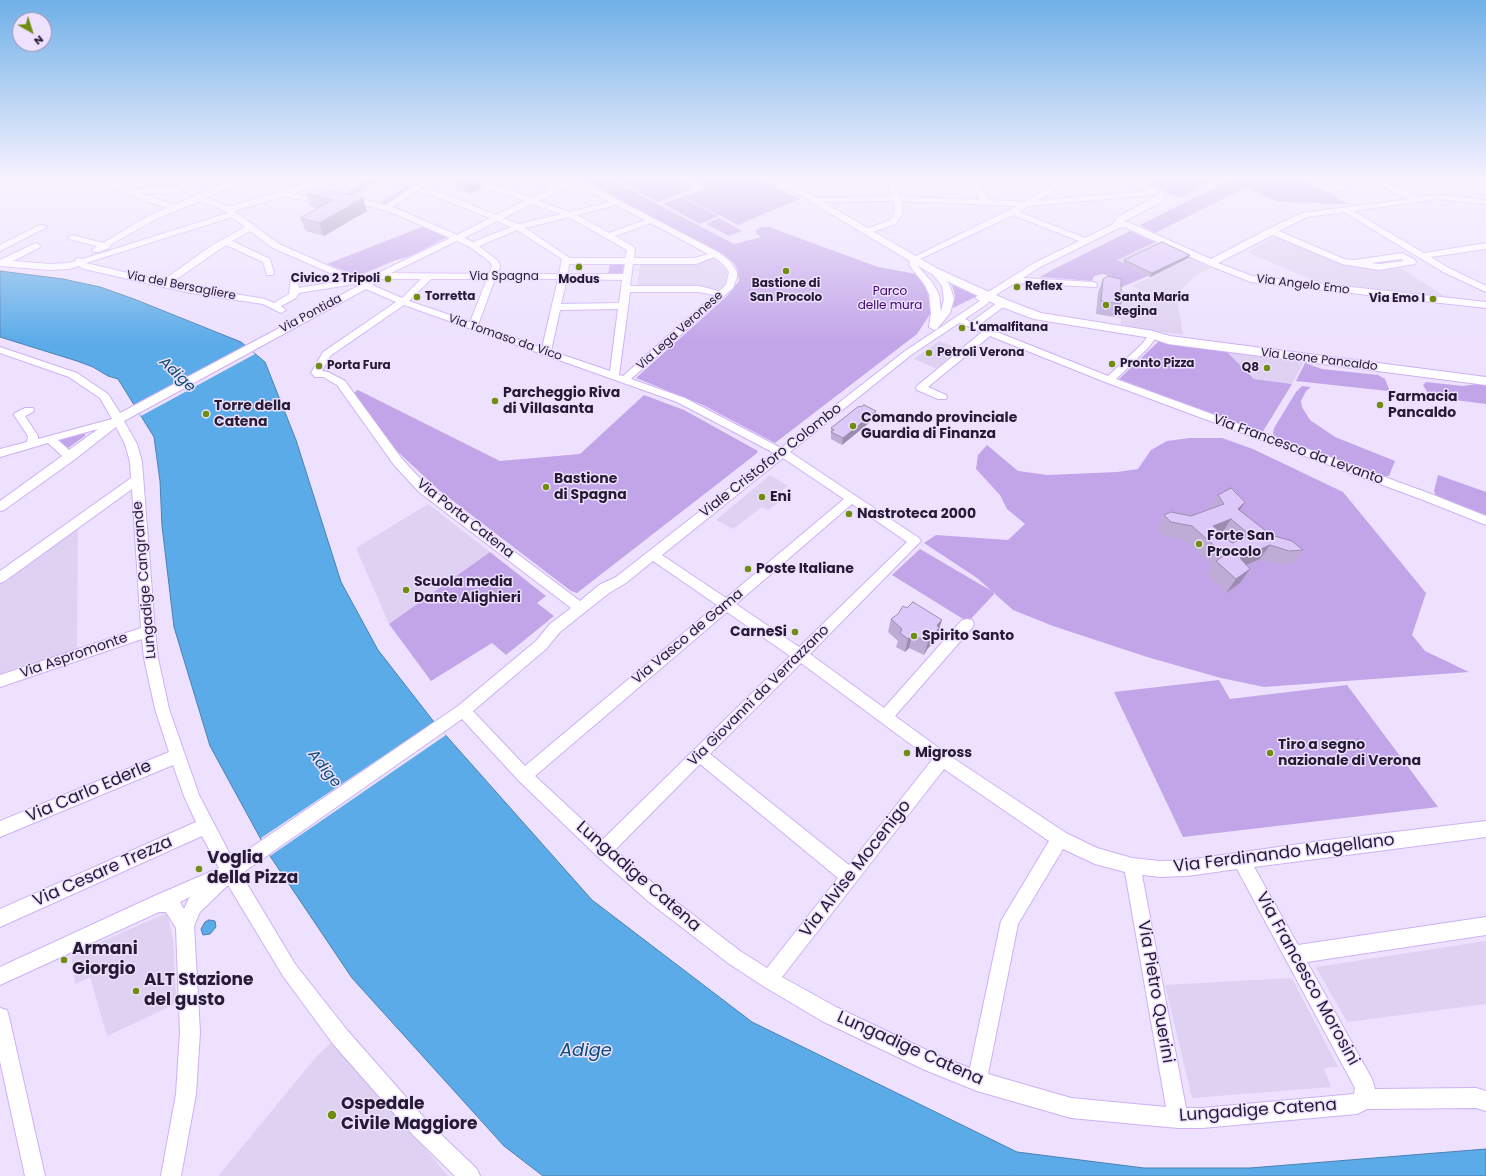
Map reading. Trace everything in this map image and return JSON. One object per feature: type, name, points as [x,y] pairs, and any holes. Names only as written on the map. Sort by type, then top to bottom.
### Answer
[{"type":"main road","name":"Viale Cristoforo Colombo","points":[[869,233],[934,271],[988,296]]},
{"type":"main road","name":"Via Leone Pancaldo","points":[[988,296],[1024,312],[1052,319],[1153,335],[1183,342],[1486,381]]},
{"type":"main road","name":"Via Leone Pancaldo","points":[[1153,335],[1486,375]]},
{"type":"street","points":[[0,248],[31,233]]},
{"type":"street","points":[[109,249],[131,233]]},
{"type":"street","points":[[1,263],[60,267],[109,249],[176,233]]},
{"type":"street","points":[[163,284],[226,241],[240,233]]},
{"type":"street","name":"Via Tomaso da Vico","points":[[259,233],[276,246],[404,302],[681,400],[781,453],[852,498],[915,541]]},
{"type":"street","points":[[444,233],[474,245],[494,261],[496,266],[473,327]]},
{"type":"street","name":"Via Pontida","points":[[125,418],[258,347],[360,295],[366,285],[379,276],[466,233]]},
{"type":"street","points":[[474,245],[504,233]]},
{"type":"street","points":[[527,233],[566,258],[557,307],[546,352]]},
{"type":"street","points":[[603,233],[631,249],[624,306],[619,378]]},
{"type":"street","points":[[608,236],[617,233]]},
{"type":"street","name":"Via Lega Veronese","points":[[619,378],[730,286],[733,278],[733,272],[728,263],[715,254],[676,233]]},
{"type":"street","points":[[934,327],[936,313],[934,294],[928,283],[913,265],[914,259],[969,233]]},
{"type":"street","points":[[1066,233],[1086,241]]},
{"type":"street","points":[[988,296],[1037,265],[1102,233]]},
{"type":"street","name":"Via Angelo Emo","points":[[1146,233],[1211,263],[1252,279],[1486,305]]},
{"type":"street","points":[[1211,263],[1267,233]]},
{"type":"street","points":[[1275,233],[1342,261],[1380,267],[1412,262],[1402,256],[1355,263]]},
{"type":"street","points":[[1384,233],[1423,256],[1486,289]]},
{"type":"street","points":[[72,237],[109,249]]},
{"type":"street","points":[[226,241],[267,260],[270,273]]},
{"type":"street","points":[[1,263],[36,246]]},
{"type":"street","points":[[1423,256],[1486,246]]},
{"type":"street","points":[[566,262],[696,260],[715,254]]},
{"type":"street","name":"Via del Bersagliere","points":[[80,260],[84,266],[190,290],[265,302],[278,308],[293,296],[295,291]]},
{"type":"street","points":[[603,277],[606,261]]},
{"type":"street","points":[[399,266],[408,277]]},
{"type":"street","name":"Viale Cristoforo Colombo","points":[[921,344],[945,313],[949,299],[946,286],[942,279],[934,271]]},
{"type":"street","name":"Via Spagna","points":[[379,276],[491,278],[628,277]]},
{"type":"street","points":[[404,302],[428,277]]},
{"type":"street","points":[[294,279],[295,291],[355,281]]},
{"type":"street","points":[[1013,280],[1093,285]]},
{"type":"street","points":[[626,289],[699,289],[721,294]]},
{"type":"street","name":"Viale Cristoforo Colombo","points":[[934,327],[959,309],[978,299],[988,296]]},
{"type":"street","name":"Viale Cristoforo Colombo","points":[[541,645],[555,628],[604,589],[622,580],[921,344],[959,320],[984,302],[988,296]]},
{"type":"street","name":"Via Porta Catena","points":[[404,302],[349,337],[326,354],[316,373],[319,375],[324,374],[341,383],[398,462],[423,489],[580,608]]},
{"type":"street","points":[[973,326],[1003,303]]},
{"type":"street","name":"Viale Cristoforo Colombo","points":[[970,312],[1003,303]]},
{"type":"street","points":[[557,307],[624,306]]},
{"type":"street","name":"Via Francesco da Levanto","points":[[959,320],[1109,380],[1427,497],[1486,521]]},
{"type":"street","points":[[942,397],[921,388],[988,332]]},
{"type":"street","points":[[1109,380],[1145,346],[1153,335]]},
{"type":"street","name":"Lungadige Cangrande","points":[[0,350],[62,370],[86,382],[104,396],[125,418],[136,462],[151,658],[162,709],[192,796],[230,872],[289,970],[340,1037],[420,1128],[470,1176]]},
{"type":"street","points":[[29,410],[19,415],[33,436],[33,443]]},
{"type":"street","points":[[0,453],[125,418]]},
{"type":"street","points":[[0,507],[125,418]]},
{"type":"street","points":[[50,439],[70,457]]},
{"type":"street","points":[[0,578],[137,480]]},
{"type":"street","name":"Via Vasco de Gama","points":[[524,776],[852,498]]},
{"type":"street","name":"Via Giovanni da Verrazzano","points":[[604,850],[915,541]]},
{"type":"street","name":"Via Ferdinando Magellano","points":[[653,555],[800,655],[942,760],[1060,839],[1095,856],[1132,866],[1160,869],[1187,868],[1328,848],[1484,832]]},
{"type":"street","name":"Viale Cristoforo Colombo","points":[[230,872],[443,726],[541,645],[567,629],[611,594],[622,580]]},
{"type":"street","points":[[885,717],[967,624]]},
{"type":"street","name":"Via Aspromonte","points":[[0,681],[148,631]]},
{"type":"street","name":"Lungadige Catena","points":[[463,710],[524,776],[604,850],[655,896],[734,957],[769,980],[849,1024],[932,1063],[977,1081],[1071,1108],[1178,1118],[1202,1118],[1357,1104],[1365,1099],[1476,1098],[1486,1101]]},
{"type":"street","points":[[700,755],[849,876]]},
{"type":"street","name":"Via Carlo Ederle","points":[[0,829],[177,756]]},
{"type":"street","name":"Via Alvise Mocenigo","points":[[769,980],[849,876],[942,760]]},
{"type":"street","name":"Via Cesare Trezza","points":[[0,918],[206,826]]},
{"type":"street","points":[[977,1081],[1010,921],[1060,839]]},
{"type":"street","name":"Via Francesco Morosini","points":[[1242,861],[1365,1086],[1365,1099]]},
{"type":"street","name":"Via Pietro Querini","points":[[1132,866],[1178,1118]]},
{"type":"street","points":[[0,976],[158,903],[230,872]]},
{"type":"street","points":[[171,1176],[186,1094],[190,1032],[185,926],[194,906],[230,872]]},
{"type":"street","points":[[158,903],[171,904],[185,926]]},
{"type":"street","points":[[1294,955],[1486,926]]},
{"type":"street","points":[[0,1017],[35,1176]]},
{"type":"shaded area","points":[[1276,237],[1347,266],[1384,270],[1401,268],[1446,297],[1317,282],[1247,252]]},
{"type":"shaded area","points":[[1155,242],[1211,268],[1196,275],[1175,296],[1144,292],[1132,286],[1150,277],[1117,260]]},
{"type":"shaded area","points":[[712,258],[727,270],[725,284],[719,290],[701,287],[637,287],[640,263]]},
{"type":"shaded area","points":[[1111,289],[1177,298],[1183,335],[1121,326],[1121,319],[1115,316]]},
{"type":"shaded area","points":[[939,341],[963,350],[939,370],[914,359]]},
{"type":"shaded area","points":[[1227,352],[1303,363],[1292,384],[1254,379]]},
{"type":"shaded area","points":[[770,475],[788,486],[781,491],[788,495],[768,510],[762,507],[733,529],[716,520]]},
{"type":"shaded area","name":"Scuola media Dante Alighieri","points":[[428,504],[490,552],[389,624],[356,548]]},
{"type":"shaded area","points":[[78,528],[77,649],[0,676],[0,584]]},
{"type":"shaded area","points":[[167,913],[173,939],[176,994],[173,1005],[107,1036],[90,977],[75,984],[71,955]]},
{"type":"shaded area","points":[[1486,941],[1486,1004],[1347,1022],[1316,967]]},
{"type":"shaded area","points":[[1292,978],[1338,1067],[1324,1068],[1331,1087],[1192,1098],[1165,985]]},
{"type":"shaded area","name":"Ospedale Civile Maggiore","points":[[334,1040],[448,1176],[218,1176],[317,1056]]},
{"type":"green space","points":[[406,233],[438,233],[447,237],[411,256],[396,260],[358,276],[327,264]]},
{"type":"green space","name":"Parco delle mura","points":[[682,233],[713,233],[734,244],[761,237],[756,233],[785,233],[878,267],[917,274],[927,289],[931,303],[930,314],[917,334],[775,443],[703,405],[636,378],[727,296],[739,281],[738,271],[734,263],[724,255]]},
{"type":"green space","points":[[723,233],[737,233],[729,236]]},
{"type":"green space","points":[[1126,233],[1134,233],[1155,242],[1117,260],[1148,276],[1122,287],[1120,286],[1121,282],[1119,279],[1103,274],[1094,276],[1092,281],[1040,277]]},
{"type":"green space","points":[[625,263],[624,274],[608,274],[610,264]]},
{"type":"green space","points":[[952,285],[977,296],[953,308],[955,295]]},
{"type":"green space","points":[[1159,341],[1227,352],[1254,379],[1292,384],[1262,433],[1119,379]]},
{"type":"green space","points":[[1305,363],[1322,369],[1378,375],[1385,379],[1389,389],[1388,391],[1296,381]]},
{"type":"green space","points":[[1426,382],[1463,386],[1477,384],[1486,385],[1486,404],[1432,397],[1423,385]]},
{"type":"green space","points":[[1302,386],[1311,387],[1306,391],[1301,401],[1302,407],[1310,420],[1335,437],[1395,461],[1389,476],[1382,476],[1274,436],[1274,428],[1296,392]]},
{"type":"green space","points":[[358,390],[500,461],[580,454],[644,395],[684,410],[758,451],[577,593],[571,591],[440,491],[399,453],[352,394]]},
{"type":"green space","points":[[85,433],[85,436],[68,448],[57,441]]},
{"type":"green space","points":[[1190,438],[1222,438],[1253,449],[1343,492],[1426,593],[1412,635],[1425,651],[1469,672],[1264,687],[1221,678],[1147,657],[1053,626],[1013,610],[977,578],[924,543],[936,535],[1008,540],[1025,524],[1007,509],[1000,495],[976,469],[978,455],[987,445],[1018,471],[1048,475],[1117,472],[1138,469],[1151,450],[1167,441]]},
{"type":"green space","points":[[1438,475],[1486,492],[1486,515],[1436,496],[1434,491]]},
{"type":"green space","points":[[920,549],[995,593],[968,622],[892,575]]},
{"type":"green space","points":[[490,552],[546,596],[537,603],[554,616],[506,655],[492,643],[431,681],[389,624]]},
{"type":"green space","name":"Tiro a segno nazionale di Verona","points":[[1219,680],[1230,699],[1347,685],[1438,807],[1183,837],[1114,692]]},
{"type":"water","name":"Adige","points":[[0,271],[63,279],[100,287],[241,342],[265,362],[296,440],[341,582],[378,650],[434,722],[592,900],[752,1022],[1017,1152],[1144,1168],[1250,1168],[1486,1149],[1486,1176],[543,1176],[504,1146],[352,978],[270,856],[210,746],[174,627],[162,526],[160,481],[154,437],[118,379],[108,376],[93,367],[77,361],[0,337]]},
{"type":"water","points":[[209,920],[215,921],[216,927],[210,934],[203,935],[201,929],[205,922]]},
{"type":"pier","points":[[246,346],[255,354],[141,416],[134,406]]},
{"type":"pier","points":[[434,722],[446,735],[270,856],[261,838]]},
{"type":"building","points":[[1162,242],[1190,255],[1152,273],[1124,260]]},
{"type":"building","points":[[1108,276],[1121,279],[1121,304],[1101,301],[1103,279]]},
{"type":"building","points":[[864,405],[876,411],[843,438],[831,432],[834,430],[831,428],[859,406],[861,407]]},
{"type":"building","points":[[1231,488],[1245,502],[1238,509],[1271,535],[1292,541],[1303,550],[1289,551],[1270,545],[1240,558],[1250,569],[1236,579],[1216,561],[1225,555],[1192,526],[1171,522],[1164,515],[1171,512],[1191,516],[1224,504],[1218,495]],"holes":[[[1231,519],[1250,535],[1232,543],[1213,526]]]},
{"type":"building","points":[[913,602],[942,620],[937,625],[939,628],[928,642],[912,635],[908,639],[900,633],[902,629],[891,619],[898,614],[903,606],[907,608]]},
{"type":"place","name":"Modus","points":[[579,267]]},
{"type":"place","name":"Bastione di San Procolo","points":[[786,271]]},
{"type":"place","name":"Civico 2 Tripoli","points":[[388,279]]},
{"type":"place","name":"Reflex","points":[[1017,287]]},
{"type":"place","name":"Torretta","points":[[417,297]]},
{"type":"place","name":"Via Emo I","points":[[1433,299]]},
{"type":"place","name":"Santa Maria Regina","points":[[1106,305]]},
{"type":"place","name":"L'amalfitana","points":[[962,328]]},
{"type":"place","name":"Petroli Verona","points":[[929,353]]},
{"type":"place","name":"Pronto Pizza","points":[[1112,364]]},
{"type":"place","name":"Porta Fura","points":[[319,366]]},
{"type":"place","name":"Q8","points":[[1267,368]]},
{"type":"place","name":"Parcheggio Riva di Villasanta","points":[[495,401]]},
{"type":"place","name":"Farmacia Pancaldo","points":[[1380,405]]},
{"type":"place","name":"Torre della Catena","points":[[206,414]]},
{"type":"place","name":"Comando provinciale Guardia di Finanza","points":[[853,426]]},
{"type":"place","name":"Bastione di Spagna","points":[[546,487]]},
{"type":"place","name":"Eni","points":[[762,497]]},
{"type":"place","name":"Nastroteca 2000","points":[[849,514]]},
{"type":"place","name":"Forte San Procolo","points":[[1199,544]]},
{"type":"place","name":"Poste Italiane","points":[[748,569]]},
{"type":"place","name":"Scuola media Dante Alighieri","points":[[406,590]]},
{"type":"place","name":"CarneSi","points":[[795,632]]},
{"type":"place","name":"Spirito Santo","points":[[914,636]]},
{"type":"place","name":"Migross","points":[[907,753]]},
{"type":"place","name":"Tiro a segno nazionale di Verona","points":[[1270,753]]},
{"type":"place","name":"Voglia della Pizza","points":[[199,869]]},
{"type":"place","name":"Armani Giorgio","points":[[64,960]]},
{"type":"place","name":"ALT Stazione del gusto","points":[[136,991]]},
{"type":"place","name":"Ospedale Civile Maggiore","points":[[332,1115]]}]
